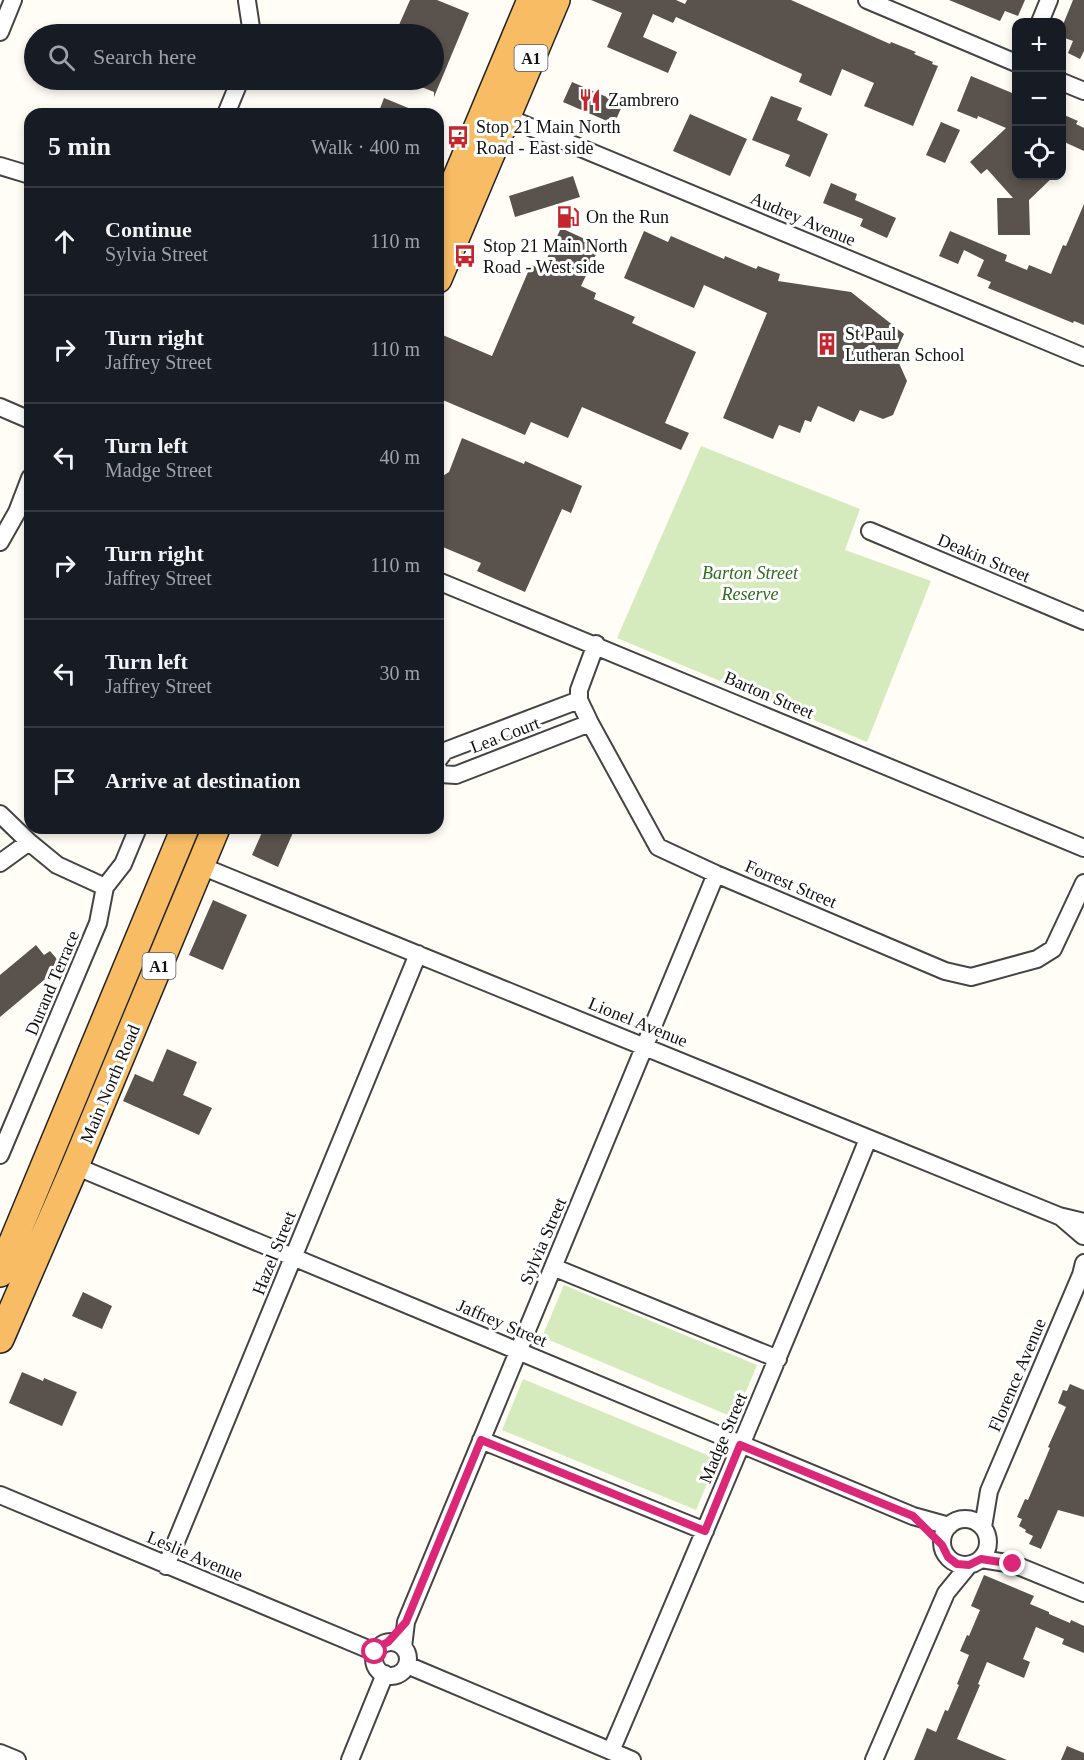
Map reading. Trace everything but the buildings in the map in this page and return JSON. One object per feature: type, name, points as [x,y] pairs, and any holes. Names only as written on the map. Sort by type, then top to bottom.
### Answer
[{"type":"highway","name":"A1","points":[[444,262],[496,113],[531,0]]},
{"type":"highway","name":"A1","points":[[444,211],[556,0]]},
{"type":"highway","name":"Main North Road","points":[[0,1273],[183,834]]},
{"type":"highway","name":"Main North Road","points":[[0,1340],[75,1167],[214,834]]},
{"type":"highway","points":[[49,1155],[75,1167]]},
{"type":"street","points":[[0,32],[13,0]]},
{"type":"street","points":[[246,0],[250,24]]},
{"type":"street","points":[[867,0],[1012,61]]},
{"type":"street","points":[[1042,18],[1049,0]]},
{"type":"street","points":[[1066,84],[1084,92]]},
{"type":"street","points":[[228,108],[236,90]]},
{"type":"street","name":"Audrey Avenue","points":[[496,113],[1084,357]]},
{"type":"street","points":[[0,166],[24,173]]},
{"type":"street","points":[[0,407],[24,417]]},
{"type":"street","points":[[0,542],[17,512],[24,494]]},
{"type":"street","name":"Deakin Street","points":[[870,531],[1084,621]]},
{"type":"street","name":"Barton Street","points":[[444,583],[596,644],[1084,848]]},
{"type":"street","points":[[579,700],[579,690],[596,644]]},
{"type":"street","name":"Forrest Street","points":[[579,700],[658,847],[945,971],[971,977],[1037,959],[1053,949],[1084,883]]},
{"type":"street","name":"Lea Court","points":[[444,751],[579,700]]},
{"type":"street","name":"Lea Court","points":[[444,774],[456,775],[590,723]]},
{"type":"street","points":[[0,814],[28,842],[57,865],[105,887]]},
{"type":"street","name":"Durand Terrace","points":[[0,1155],[4,1134],[98,923],[105,887],[123,864],[136,834]]},
{"type":"street","points":[[0,863],[28,842]]},
{"type":"street","name":"Lionel Avenue","points":[[201,866],[1059,1216],[1084,1230]]},
{"type":"street","name":"Sylvia Street","points":[[389,1647],[406,1622],[716,874]]},
{"type":"street","name":"Hazel Street","points":[[166,1566],[418,954]]},
{"type":"street","name":"Madge Street","points":[[611,1751],[778,1359],[868,1139]]},
{"type":"street","name":"Jaffrey Street","points":[[75,1167],[740,1445],[913,1516],[949,1526]]},
{"type":"street","points":[[553,1267],[778,1359]]},
{"type":"street","name":"Florence Avenue","points":[[966,1519],[989,1491],[1083,1270]]},
{"type":"street","points":[[481,1440],[705,1531]]},
{"type":"street","name":"Florence Avenue","points":[[986,1535],[989,1491]]},
{"type":"street","name":"Leslie Avenue","points":[[0,1495],[166,1566],[389,1647]]},
{"type":"street","name":"Jaffrey Street","points":[[913,1516],[945,1551]]},
{"type":"street","points":[[946,1593],[944,1534],[957,1520],[975,1521],[1013,1564]]},
{"type":"street","points":[[874,1760],[946,1593],[986,1551],[986,1535]]},
{"type":"street","points":[[945,1551],[957,1564],[975,1562],[1013,1564],[1084,1593]]},
{"type":"street","points":[[389,1647],[407,1655],[407,1665],[395,1675],[385,1674],[376,1668],[374,1657],[389,1647]]},
{"type":"street","points":[[407,1665],[632,1760]]},
{"type":"street","points":[[350,1760],[385,1674]]},
{"type":"street","points":[[0,1753],[17,1760]]},
{"type":"green space","name":"Barton Street Reserve","points":[[701,446],[860,509],[845,550],[931,581],[867,742],[617,638]]},
{"type":"green space","points":[[564,1285],[757,1365],[735,1418],[542,1337]]},
{"type":"green space","points":[[523,1379],[717,1459],[696,1510],[502,1430]]},
{"type":"place","name":"Zambrero","points":[[590,100]]},
{"type":"place","name":"Stop 21 Main North Road - East side","points":[[458,137]]},
{"type":"place","name":"On the Run","points":[[568,217]]},
{"type":"place","name":"Stop 21 Main North Road - West side","points":[[465,256]]},
{"type":"place","name":"St Paul Lutheran School","points":[[827,344]]},
{"type":"route","points":[[375,1652],[378,1647],[388,1642],[406,1622],[481,1440],[705,1531],[740,1445],[913,1516],[942,1545],[948,1557],[957,1564],[969,1565],[981,1559],[1013,1564]]}]
